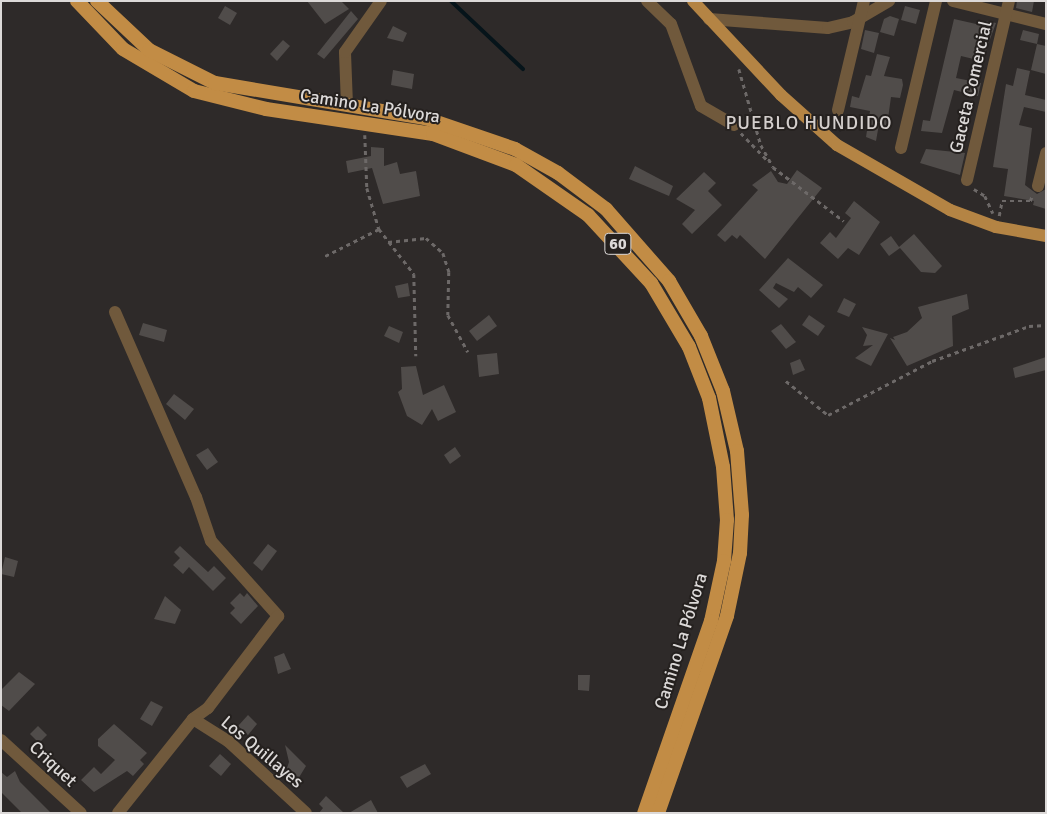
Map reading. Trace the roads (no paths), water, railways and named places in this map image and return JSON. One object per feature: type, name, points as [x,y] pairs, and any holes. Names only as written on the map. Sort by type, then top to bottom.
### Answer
[{"type":"highway","name":"Camino La Pólvora","points":[[77,1],[123,49],[194,91],[258,107],[365,121],[433,134],[480,149],[558,191],[638,266],[672,316],[697,364],[723,467],[724,561],[711,621],[644,813]]},
{"type":"highway","name":"Camino La Pólvora","points":[[97,1],[134,40],[197,76],[248,90],[347,105],[467,130],[558,173],[606,209],[644,249],[680,298],[710,355],[737,451],[740,553],[721,636],[658,813]]},
{"type":"main road","points":[[693,1],[810,124],[844,149],[950,210],[996,227],[1046,236]]},
{"type":"street","points":[[347,105],[343,59],[381,1]]},
{"type":"street","points":[[647,1],[671,24],[701,106],[734,125]]},
{"type":"street","points":[[838,110],[864,1]]},
{"type":"street","points":[[709,19],[828,28],[860,18],[889,1]]},
{"type":"street","points":[[900,148],[936,1]]},
{"type":"street","points":[[953,1],[1046,24]]},
{"type":"street","name":"Gaceta Comercial","points":[[969,183],[1009,1]]},
{"type":"street","points":[[1038,186],[1046,153]]},
{"type":"street","points":[[115,312],[196,497],[210,541],[278,616],[208,708],[193,719],[118,813]]},
{"type":"street","name":"Los Quillayes","points":[[193,719],[228,741],[306,813]]},
{"type":"street","name":"Criquet","points":[[1,740],[81,813]]},
{"type":"waterway","points":[[451,1],[523,69]]},
{"type":"district","name":"PUEBLO HUNDIDO","points":[[809,124]]}]
